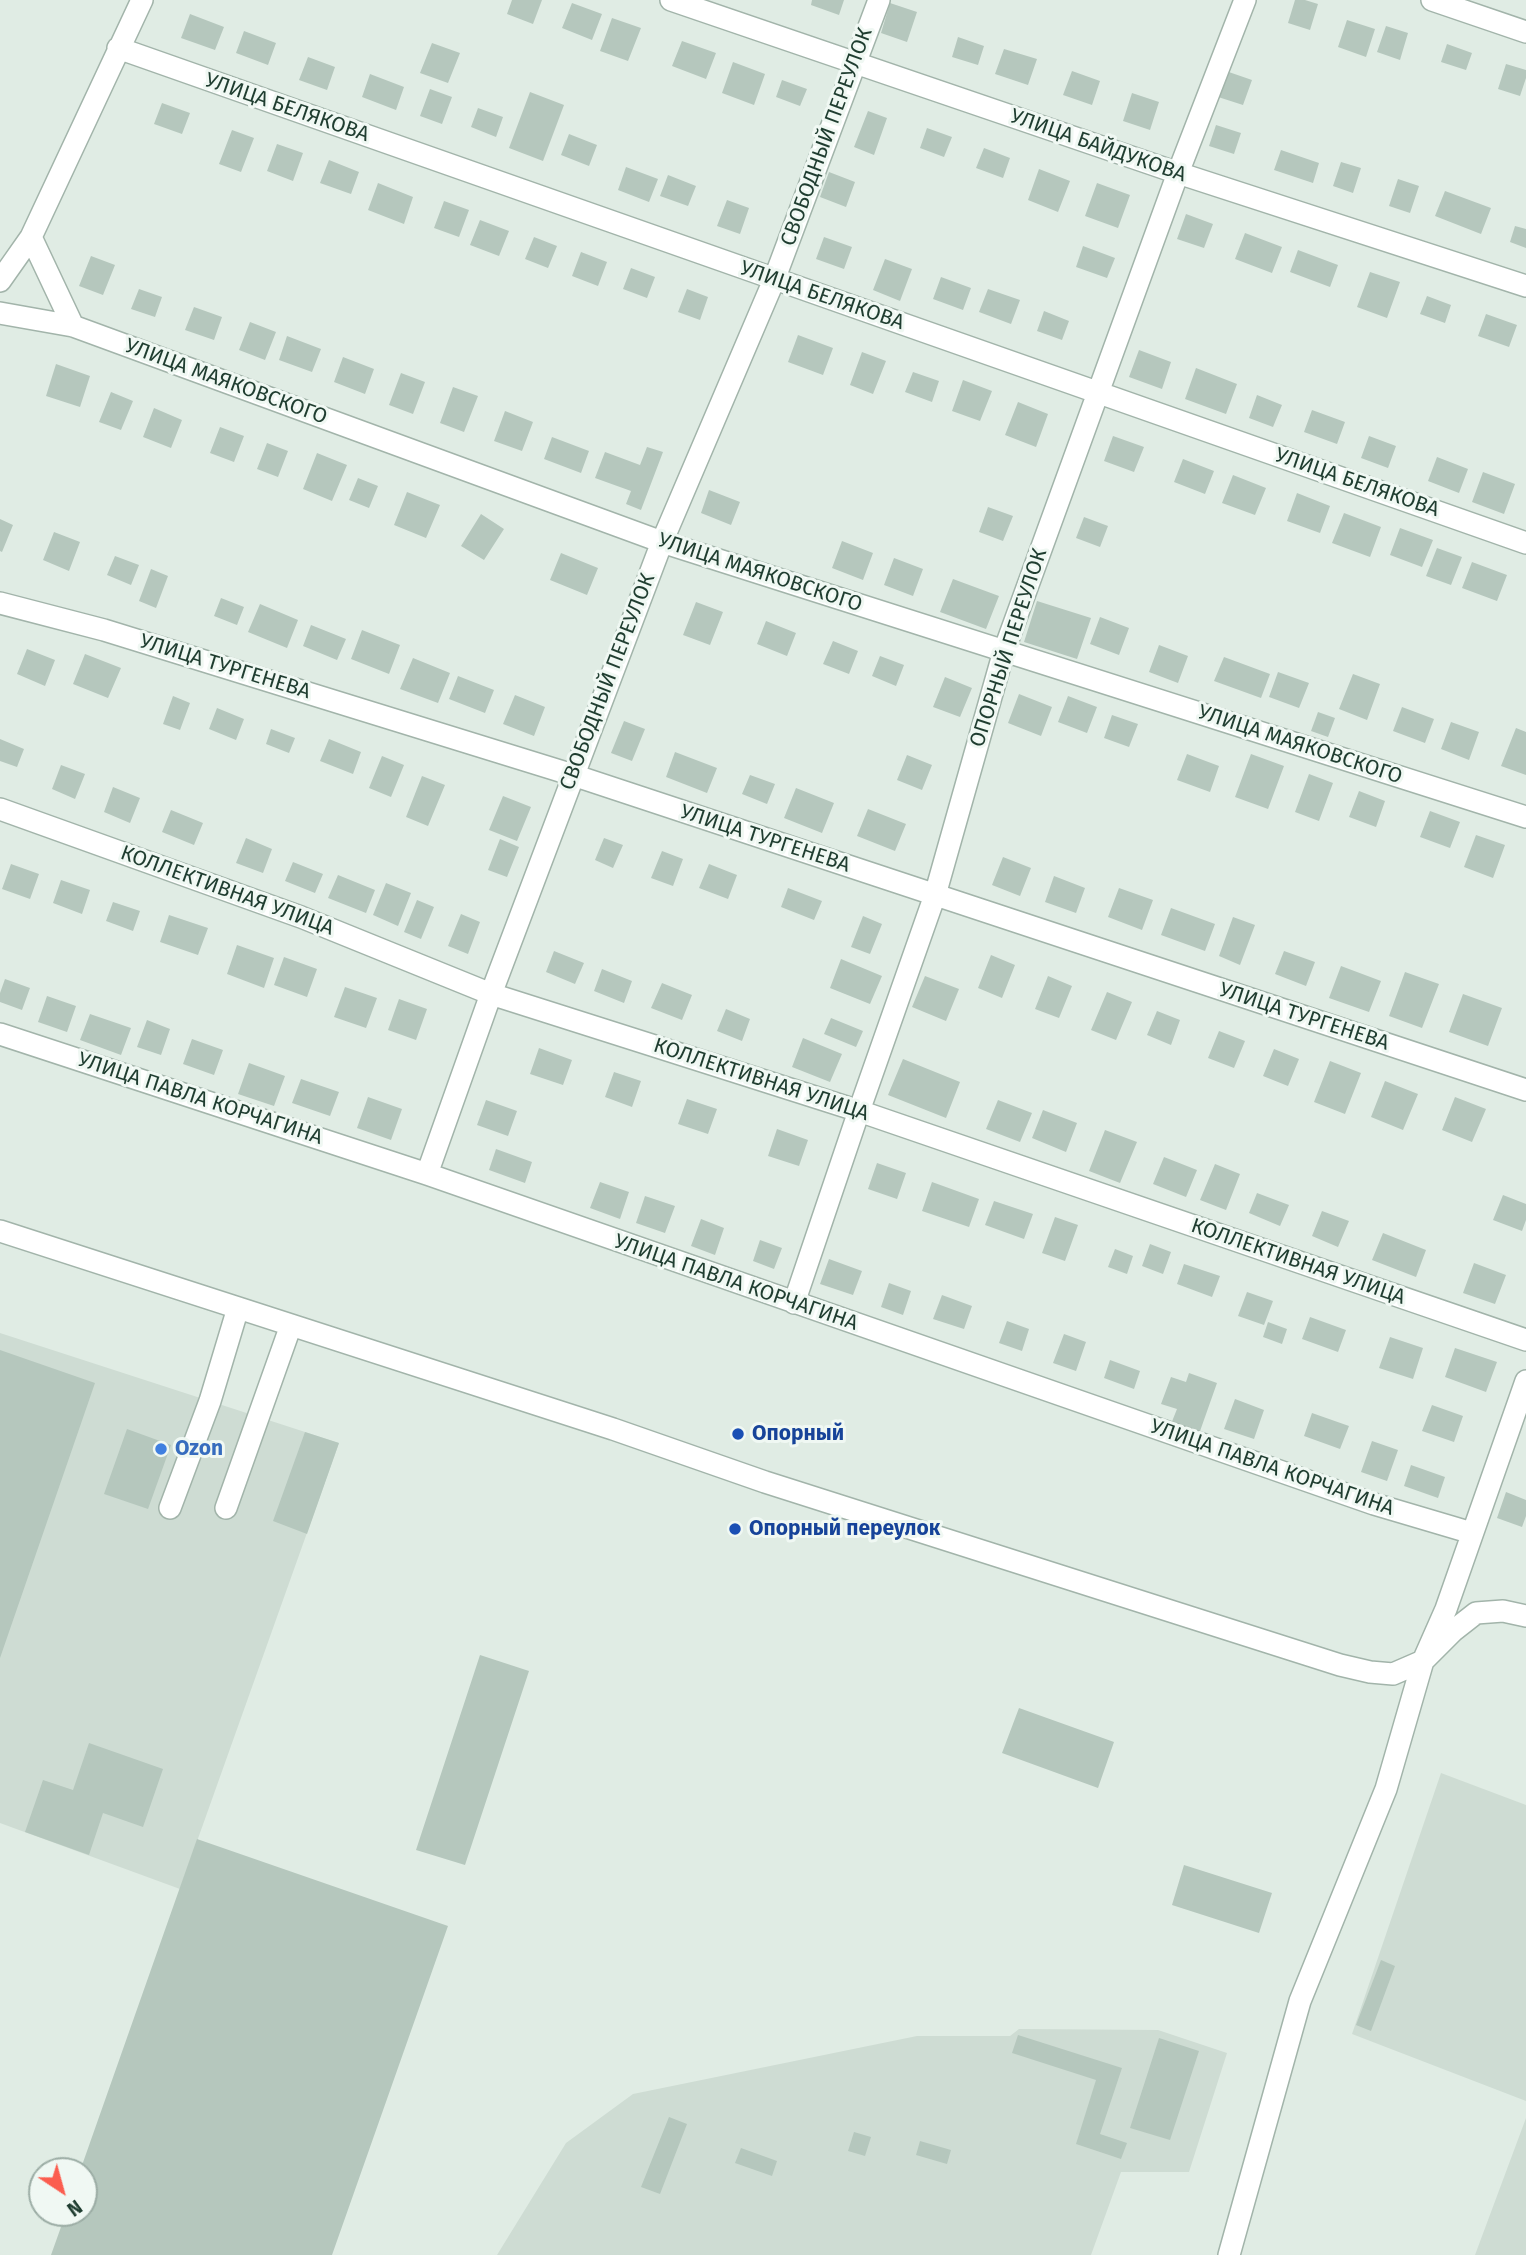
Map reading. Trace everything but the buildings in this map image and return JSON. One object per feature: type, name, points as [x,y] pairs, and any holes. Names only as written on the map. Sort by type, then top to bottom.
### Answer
[{"type":"street","points":[[0,281],[31,237],[142,0]]},
{"type":"street","name":"УЛИЦА БАЙДУКОВА","points":[[671,0],[1178,173],[1526,286]]},
{"type":"street","name":"СВОБОДНЫЙ ПЕРЕУЛОК","points":[[427,1174],[491,994],[662,542],[774,280],[879,0]]},
{"type":"street","name":"ОПОРНЫЙ ПЕРЕУЛОК","points":[[794,1303],[935,895],[1004,651],[1178,173],[1245,0]]},
{"type":"street","points":[[1432,0],[1526,32]]},
{"type":"street","name":"УЛИЦА БЕЛЯКОВА","points":[[118,48],[1526,543]]},
{"type":"street","points":[[31,237],[73,327]]},
{"type":"street","name":"УЛИЦА МАЯКОВСКОГО","points":[[0,313],[73,327],[662,542],[1526,817]]},
{"type":"street","name":"УЛИЦА ТУРГЕНЕВА","points":[[0,603],[104,629],[573,775],[1526,1090]]},
{"type":"street","name":"КОЛЛЕКТИВНАЯ УЛИЦА","points":[[0,809],[301,917],[491,994],[859,1111],[1526,1340]]},
{"type":"street","name":"УЛИЦА ПАВЛА КОРЧАГИНА","points":[[0,1034],[427,1174],[1374,1504],[1472,1533]]},
{"type":"street","points":[[0,1231],[613,1429],[765,1482],[1340,1665],[1392,1674],[1423,1661],[1476,1613],[1503,1611],[1526,1616]]},
{"type":"street","points":[[170,1508],[210,1401],[238,1308]]},
{"type":"street","points":[[226,1508],[291,1325]]},
{"type":"street","points":[[1229,2255],[1300,2001],[1386,1789],[1423,1661],[1446,1609],[1526,1381]]},
{"type":"shaded area","points":[[0,1333],[339,1443],[180,1889],[0,1823]]},
{"type":"shaded area","points":[[1441,1773],[1526,1805],[1526,2101],[1352,2034]]},
{"type":"shaded area","points":[[1019,2029],[1158,2030],[1227,2053],[1189,2172],[1121,2172],[1091,2255],[497,2255],[566,2143],[633,2094],[917,2036],[1010,2036]]},
{"type":"shaded area","points":[[1526,2118],[1526,2255],[1475,2255]]},
{"type":"place","name":"Опорный","points":[[738,1434]]},
{"type":"place","name":"Ozon","points":[[161,1449]]},
{"type":"place","name":"Опорный переулок","points":[[735,1529]]}]
